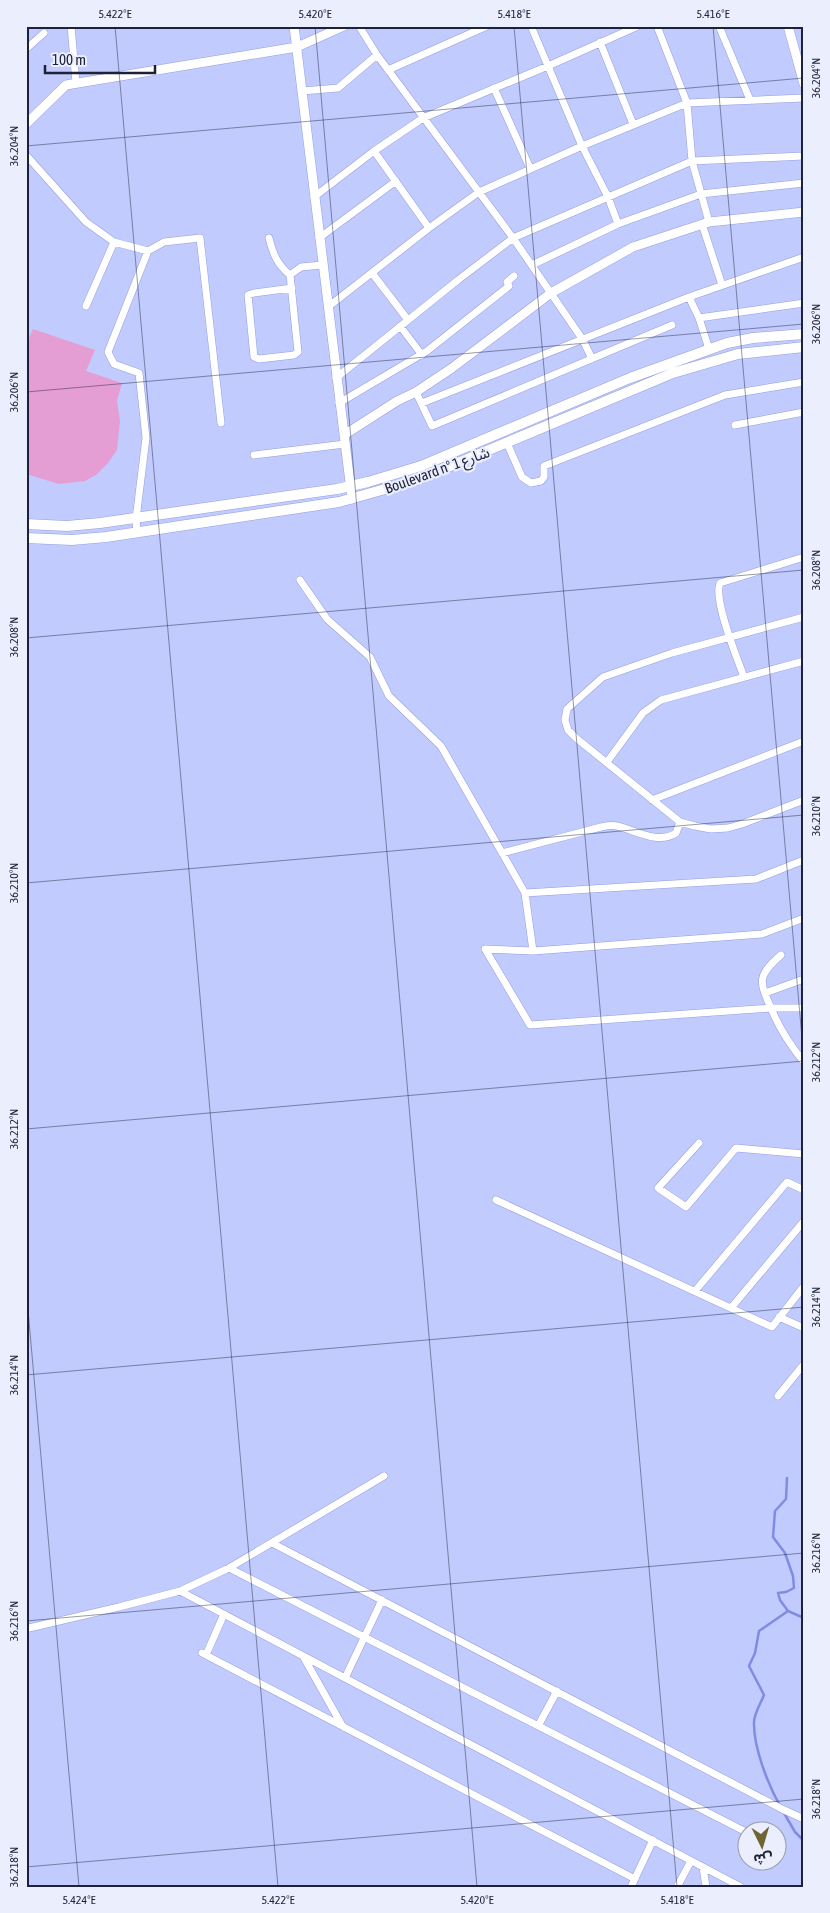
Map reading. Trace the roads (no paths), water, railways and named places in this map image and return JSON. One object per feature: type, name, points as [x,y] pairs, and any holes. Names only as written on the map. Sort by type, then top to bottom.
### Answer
[{"type":"main road","name":"Boulevard n° شارع 1","points":[[26,524],[67,526],[136,519],[351,486],[421,466],[630,378],[708,349],[753,338],[804,334]]},
{"type":"main road","name":"Boulevard n° شارع 1","points":[[26,538],[72,540],[137,533],[352,499],[417,480],[673,373],[738,354],[804,347]]},
{"type":"street","points":[[71,26],[76,83]]},
{"type":"street","points":[[294,26],[352,499]]},
{"type":"street","points":[[26,124],[66,85],[297,47],[344,26]]},
{"type":"street","points":[[359,26],[377,56],[532,265],[583,340],[592,359]]},
{"type":"street","points":[[388,70],[487,26]]},
{"type":"street","points":[[531,26],[582,146],[608,197],[618,224]]},
{"type":"street","points":[[314,197],[374,151],[423,118],[638,26]]},
{"type":"street","points":[[657,26],[687,103],[692,161],[701,194],[705,223],[722,285]]},
{"type":"street","points":[[719,26],[750,100]]},
{"type":"street","points":[[788,26],[804,84]]},
{"type":"street","points":[[26,49],[44,33]]},
{"type":"street","points":[[600,42],[633,124]]},
{"type":"street","points":[[302,91],[338,88],[377,56]]},
{"type":"street","points":[[494,88],[530,168]]},
{"type":"street","points":[[328,308],[429,228],[479,192],[530,168],[687,103],[804,98]]},
{"type":"street","points":[[374,151],[429,228]]},
{"type":"street","points":[[26,155],[86,222],[114,242],[148,251]]},
{"type":"street","points":[[336,378],[513,238],[692,161],[804,156]]},
{"type":"street","points":[[319,238],[396,182]]},
{"type":"street","points":[[532,265],[618,224],[701,194],[804,183]]},
{"type":"street","points":[[254,454],[344,440],[397,401],[416,392],[452,368],[551,293],[633,247],[705,223],[804,212]]},
{"type":"street","points":[[137,533],[136,519],[146,438],[140,373],[114,364],[108,352],[148,251],[164,242],[200,238],[221,423]]},
{"type":"street","points":[[269,238],[274,257],[290,275],[292,288],[298,352],[294,355],[259,359],[254,357],[248,296],[254,293],[292,288]]},
{"type":"street","points":[[86,306],[114,242]]},
{"type":"street","points":[[422,403],[722,285],[804,257]]},
{"type":"street","points":[[290,275],[301,267],[322,266]]},
{"type":"street","points":[[372,273],[408,320]]},
{"type":"street","points":[[340,403],[422,354],[509,286],[507,282],[514,276]]},
{"type":"street","points":[[689,298],[699,318],[708,349]]},
{"type":"street","points":[[699,318],[804,303]]},
{"type":"street","points":[[416,392],[432,426],[672,325]]},
{"type":"street","points":[[400,326],[422,354]]},
{"type":"street","points":[[507,444],[522,477],[531,483],[537,482],[544,477],[544,466],[725,395],[804,382]]},
{"type":"street","points":[[735,425],[804,412]]},
{"type":"street","points":[[744,678],[730,637],[718,592],[720,583],[804,557]]},
{"type":"street","points":[[300,580],[327,619],[370,657],[388,696],[441,746],[525,893],[533,951]]},
{"type":"street","points":[[804,617],[672,653],[603,677],[567,709],[565,720],[568,730],[576,738],[680,822],[711,829],[728,828],[804,800]]},
{"type":"street","points":[[607,762],[643,713],[652,705],[670,697],[804,661]]},
{"type":"street","points":[[652,800],[804,742]]},
{"type":"street","points":[[502,853],[601,827],[616,825],[653,836],[672,836],[678,830],[680,822]]},
{"type":"street","points":[[525,893],[756,879],[804,860]]},
{"type":"street","points":[[804,918],[762,934],[533,951],[485,949],[530,1025],[771,1008],[804,1008]]},
{"type":"street","points":[[781,955],[763,975],[762,984],[777,1023],[788,1043],[804,1062]]},
{"type":"street","points":[[765,993],[804,979]]},
{"type":"street","points":[[699,1143],[658,1188],[686,1207],[736,1148],[804,1154]]},
{"type":"street","points":[[695,1291],[787,1182],[804,1190]]},
{"type":"street","points":[[496,1200],[772,1327],[804,1286]]},
{"type":"street","points":[[731,1308],[804,1221]]},
{"type":"street","points":[[779,1318],[804,1328]]},
{"type":"street","points":[[778,1396],[804,1364]]},
{"type":"street","points":[[28,1628],[180,1591],[229,1568],[384,1476]]},
{"type":"street","points":[[272,1543],[558,1691],[782,1810],[804,1819]]},
{"type":"street","points":[[229,1568],[738,1828]]},
{"type":"street","points":[[180,1591],[741,1887]]},
{"type":"street","points":[[345,1678],[382,1600]]},
{"type":"street","points":[[224,1614],[204,1654],[634,1879]]},
{"type":"street","points":[[303,1656],[344,1727]]},
{"type":"street","points":[[538,1726],[558,1691]]},
{"type":"street","points":[[631,1887],[653,1840]]},
{"type":"street","points":[[677,1887],[691,1861]]},
{"type":"street","points":[[703,1867],[706,1887]]},
{"type":"waterway","points":[[780,1806],[766,1777],[756,1744],[754,1720],[764,1695],[749,1666],[755,1653],[759,1631],[788,1611],[780,1600],[778,1593],[794,1588],[793,1576],[785,1553],[773,1537],[775,1511],[786,1499],[787,1478]]},
{"type":"waterway","points":[[788,1611],[804,1618]]},
{"type":"waterway","points":[[784,1813],[795,1832],[804,1841]]}]
